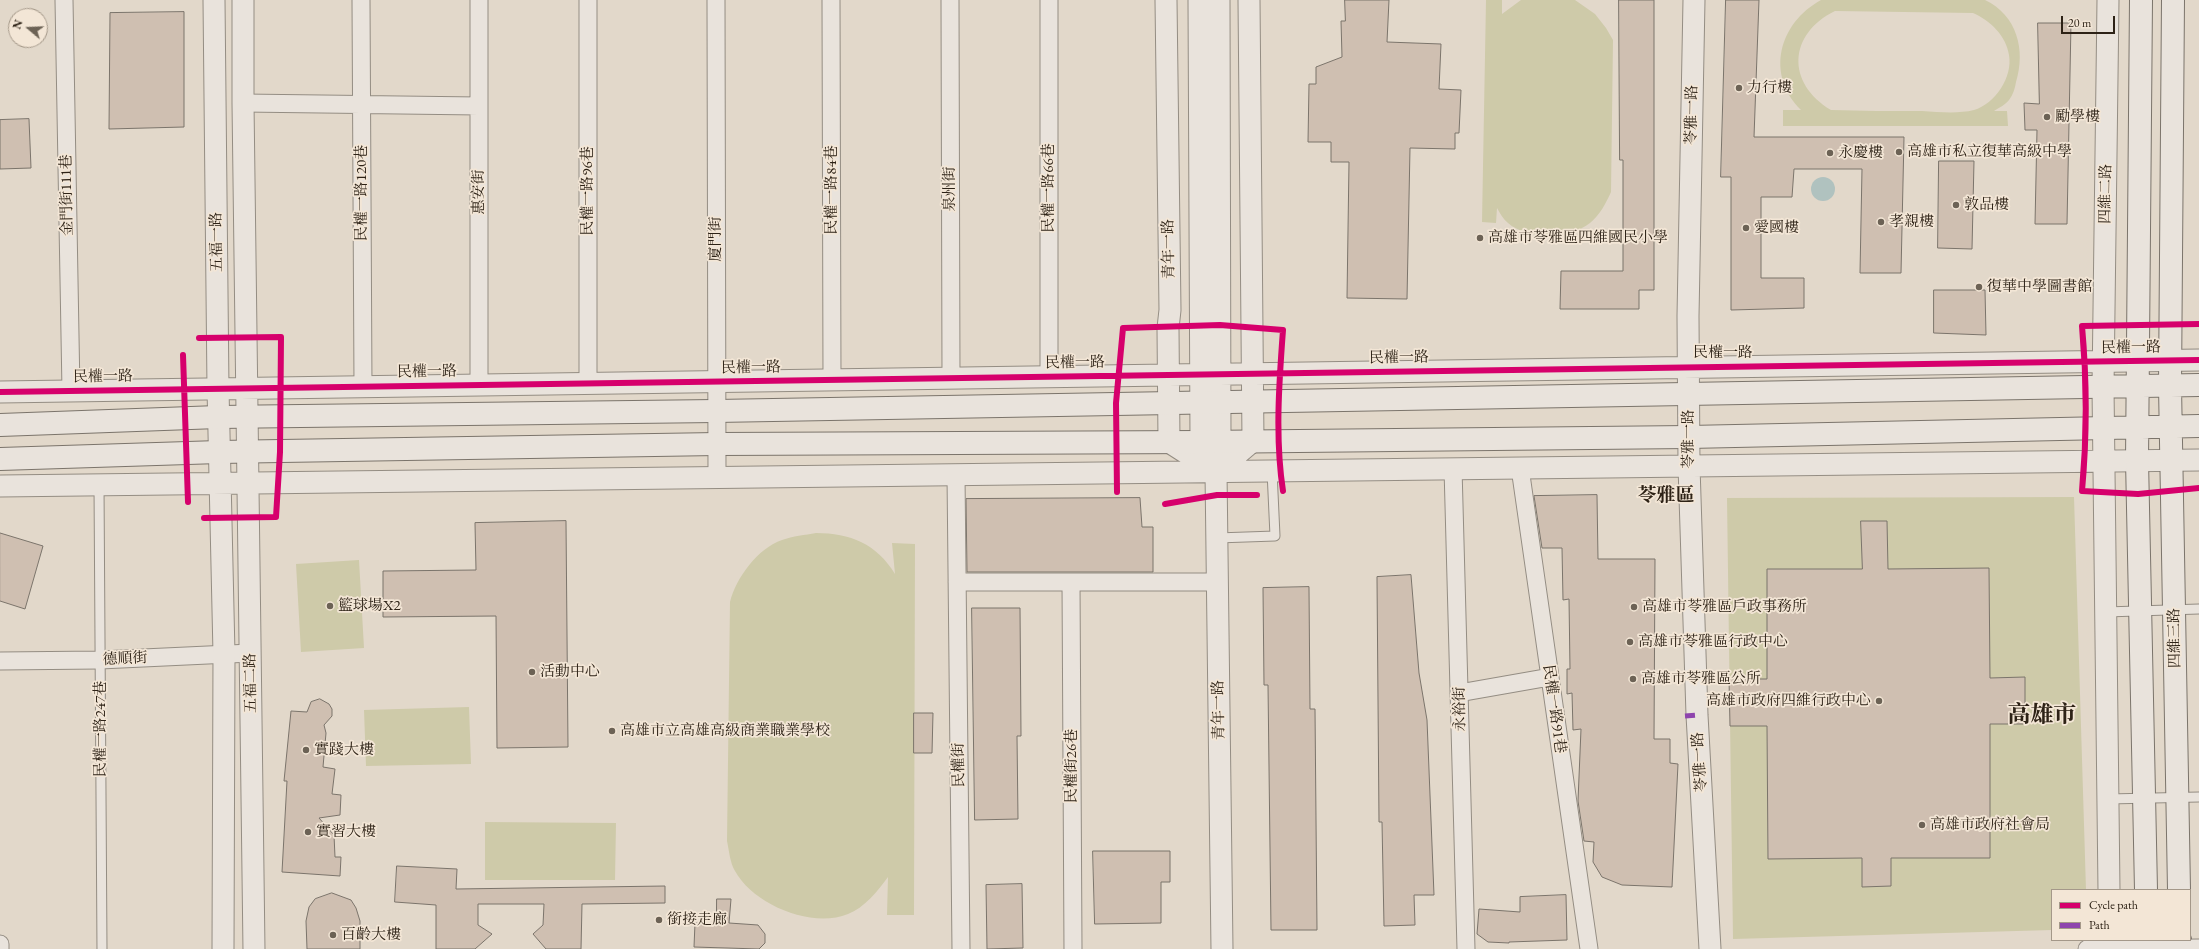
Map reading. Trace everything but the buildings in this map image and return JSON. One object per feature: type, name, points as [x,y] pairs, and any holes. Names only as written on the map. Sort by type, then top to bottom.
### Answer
[{"type":"main road","points":[[2141,0],[2137,460],[2146,889]]},
{"type":"main road","points":[[2170,386],[2174,0]]},
{"type":"main road","points":[[0,425],[248,416],[716,411],[2199,385]]},
{"type":"main road","name":"四維三路","points":[[2170,386],[2179,889]]},
{"type":"main road","points":[[0,459],[219,452],[717,444],[1253,442],[1689,437],[2199,426]]},
{"type":"street","name":"金門街111巷","points":[[64,0],[71,391]]},
{"type":"street","name":"五福一路","points":[[214,0],[220,484]]},
{"type":"street","name":"五福一路","points":[[243,0],[243,103],[248,416]]},
{"type":"street","name":"民權一路120巷","points":[[361,0],[363,386]]},
{"type":"street","name":"惠安街","points":[[479,0],[479,385]]},
{"type":"street","name":"民權一路96巷","points":[[588,0],[588,383]]},
{"type":"street","name":"廈門街","points":[[716,0],[717,478]]},
{"type":"street","name":"民權一路84巷","points":[[831,0],[832,380]]},
{"type":"street","name":"泉州街","points":[[950,0],[951,378]]},
{"type":"street","name":"民權一路66巷","points":[[1049,0],[1049,376]]},
{"type":"street","name":"青年一路","points":[[1166,0],[1170,310],[1168,375],[1169,442]]},
{"type":"street","name":"青年一路","points":[[1199,0],[1210,116]]},
{"type":"street","name":"青年一路","points":[[1219,0],[1210,116],[1210,374],[1211,442],[1216,472],[1222,949]]},
{"type":"street","points":[[1216,472],[1253,442],[1249,0]]},
{"type":"street","name":"苓雅一路","points":[[1694,0],[1688,366],[1689,466],[1697,716],[1710,949]]},
{"type":"street","name":"四維二路","points":[[2103,387],[2108,0]]},
{"type":"street","points":[[243,103],[479,106]]},
{"type":"street","points":[[1167,116],[1250,115]]},
{"type":"street","name":"民權一路","points":[[0,392],[1252,374],[1688,366],[2199,360]]},
{"type":"street","points":[[2103,387],[2109,889]]},
{"type":"street","name":"五福二路","points":[[248,416],[254,949]]},
{"type":"street","points":[[1169,442],[1216,472]]},
{"type":"street","points":[[0,486],[2199,460]]},
{"type":"street","name":"永裕街","points":[[1453,468],[1466,949]]},
{"type":"street","name":"民權一路91巷","points":[[1520,468],[1589,949]]},
{"type":"street","name":"民權街","points":[[956,475],[961,949]]},
{"type":"street","name":"五福二路","points":[[220,484],[224,654],[223,949]]},
{"type":"street","points":[[957,582],[1218,582]]},
{"type":"street","name":"民權街26巷","points":[[1071,582],[1073,949]]},
{"type":"street","name":"德順街","points":[[0,661],[100,660],[250,653]]},
{"type":"street","points":[[1459,693],[1550,677]]},
{"type":"street","points":[[0,944],[0,949]]},
{"type":"street","points":[[2117,949],[2147,946],[2185,946]]},
{"type":"street","points":[[2087,949],[2103,949]]},
{"type":"lane","points":[[1217,538],[1275,536],[1272,471]]},
{"type":"lane","name":"民權一路247巷","points":[[99,485],[102,949]]},
{"type":"lane","points":[[2106,612],[2199,609]]},
{"type":"lane","points":[[2108,799],[2199,797]]},
{"type":"shaded area","points":[[1486,0],[1502,0],[1502,14],[1521,0],[1575,0],[1595,14],[1613,40],[1611,192],[1600,213],[1590,223],[1572,232],[1549,235],[1526,232],[1508,223],[1497,208],[1496,223],[1482,222]]},
{"type":"shaded area","points":[[1821,0],[1985,0],[2005,15],[2012,24],[2019,46],[2019,70],[2014,91],[2008,101],[1994,111],[2007,111],[2008,126],[1783,126],[1783,110],[1801,110],[1790,96],[1783,81],[1780,65],[1782,50],[1787,35],[1795,22],[1807,10]],"holes":[[[1835,11],[1973,13],[1986,20],[2001,35],[2007,48],[2010,63],[2005,80],[1995,96],[1982,107],[1974,110],[1962,112],[1831,110],[1816,99],[1806,86],[1800,73],[1798,59],[1801,45],[1808,32],[1819,21]]]},
{"type":"shaded area","points":[[1823,177],[1828,178],[1834,184],[1834,194],[1828,200],[1823,201],[1818,200],[1812,194],[1811,189],[1812,184],[1818,178]]},
{"type":"shaded area","points":[[2074,497],[2086,889],[2051,889],[2051,930],[1733,939],[1727,498]]},
{"type":"shaded area","points":[[816,533],[840,535],[862,542],[880,555],[895,574],[892,543],[915,544],[914,915],[887,915],[888,877],[860,908],[848,914],[833,918],[817,918],[801,916],[769,903],[755,894],[744,883],[733,868],[727,841],[730,602],[737,583],[749,565],[765,550],[782,540]]},
{"type":"shaded area","name":"籃球場X2","points":[[359,560],[364,648],[301,652],[296,564]]},
{"type":"shaded area","points":[[469,707],[471,764],[366,766],[364,710]]},
{"type":"shaded area","points":[[485,822],[616,823],[615,880],[485,880]]},
{"type":"marked path","points":[[1685,716],[1697,715]]},
{"type":"cycle path","points":[[2199,324],[2082,326],[2086,408],[2082,491],[2138,494],[2199,488]]},
{"type":"cycle path","points":[[1117,492],[1116,403],[1123,328],[1220,325],[1283,330],[1278,431],[1283,491]]},
{"type":"cycle path","points":[[199,338],[281,337],[280,452],[276,517],[204,518]]},
{"type":"cycle path","points":[[183,355],[188,502]]},
{"type":"cycle path","points":[[0,392],[2199,360]]},
{"type":"cycle path","points":[[1165,504],[1217,495],[1257,495]]},
{"type":"place","name":"力行樓","points":[[1739,88]]},
{"type":"place","name":"勵學樓","points":[[2047,117]]},
{"type":"place","name":"高雄市私立復華高級中學","points":[[1899,152]]},
{"type":"place","name":"永慶樓","points":[[1830,153]]},
{"type":"place","name":"敦品樓","points":[[1956,205]]},
{"type":"place","name":"孝親樓","points":[[1881,222]]},
{"type":"place","name":"愛國樓","points":[[1746,228]]},
{"type":"place","name":"高雄市苓雅區四維國民小學","points":[[1480,238]]},
{"type":"place","name":"復華中學圖書館","points":[[1979,287]]},
{"type":"place","name":"籃球場X2","points":[[330,606]]},
{"type":"place","name":"高雄市苓雅區戶政事務所","points":[[1634,607]]},
{"type":"place","name":"高雄市苓雅區行政中心","points":[[1630,642]]},
{"type":"place","name":"活動中心","points":[[532,672]]},
{"type":"place","name":"高雄市苓雅區公所","points":[[1633,679]]},
{"type":"place","name":"高雄市政府四維行政中心","points":[[1879,701]]},
{"type":"place","name":"高雄市立高雄高級商業職業學校","points":[[612,731]]},
{"type":"place","name":"實踐大樓","points":[[306,750]]},
{"type":"place","name":"高雄市政府社會局","points":[[1922,825]]},
{"type":"place","name":"實習大樓","points":[[308,832]]},
{"type":"place","name":"銜接走廊","points":[[659,920]]},
{"type":"place","name":"百齡大樓","points":[[333,935]]},
{"type":"district","name":"苓雅區","points":[[1666,496]]},
{"type":"district","name":"高雄市","points":[[2042,716]]}]
